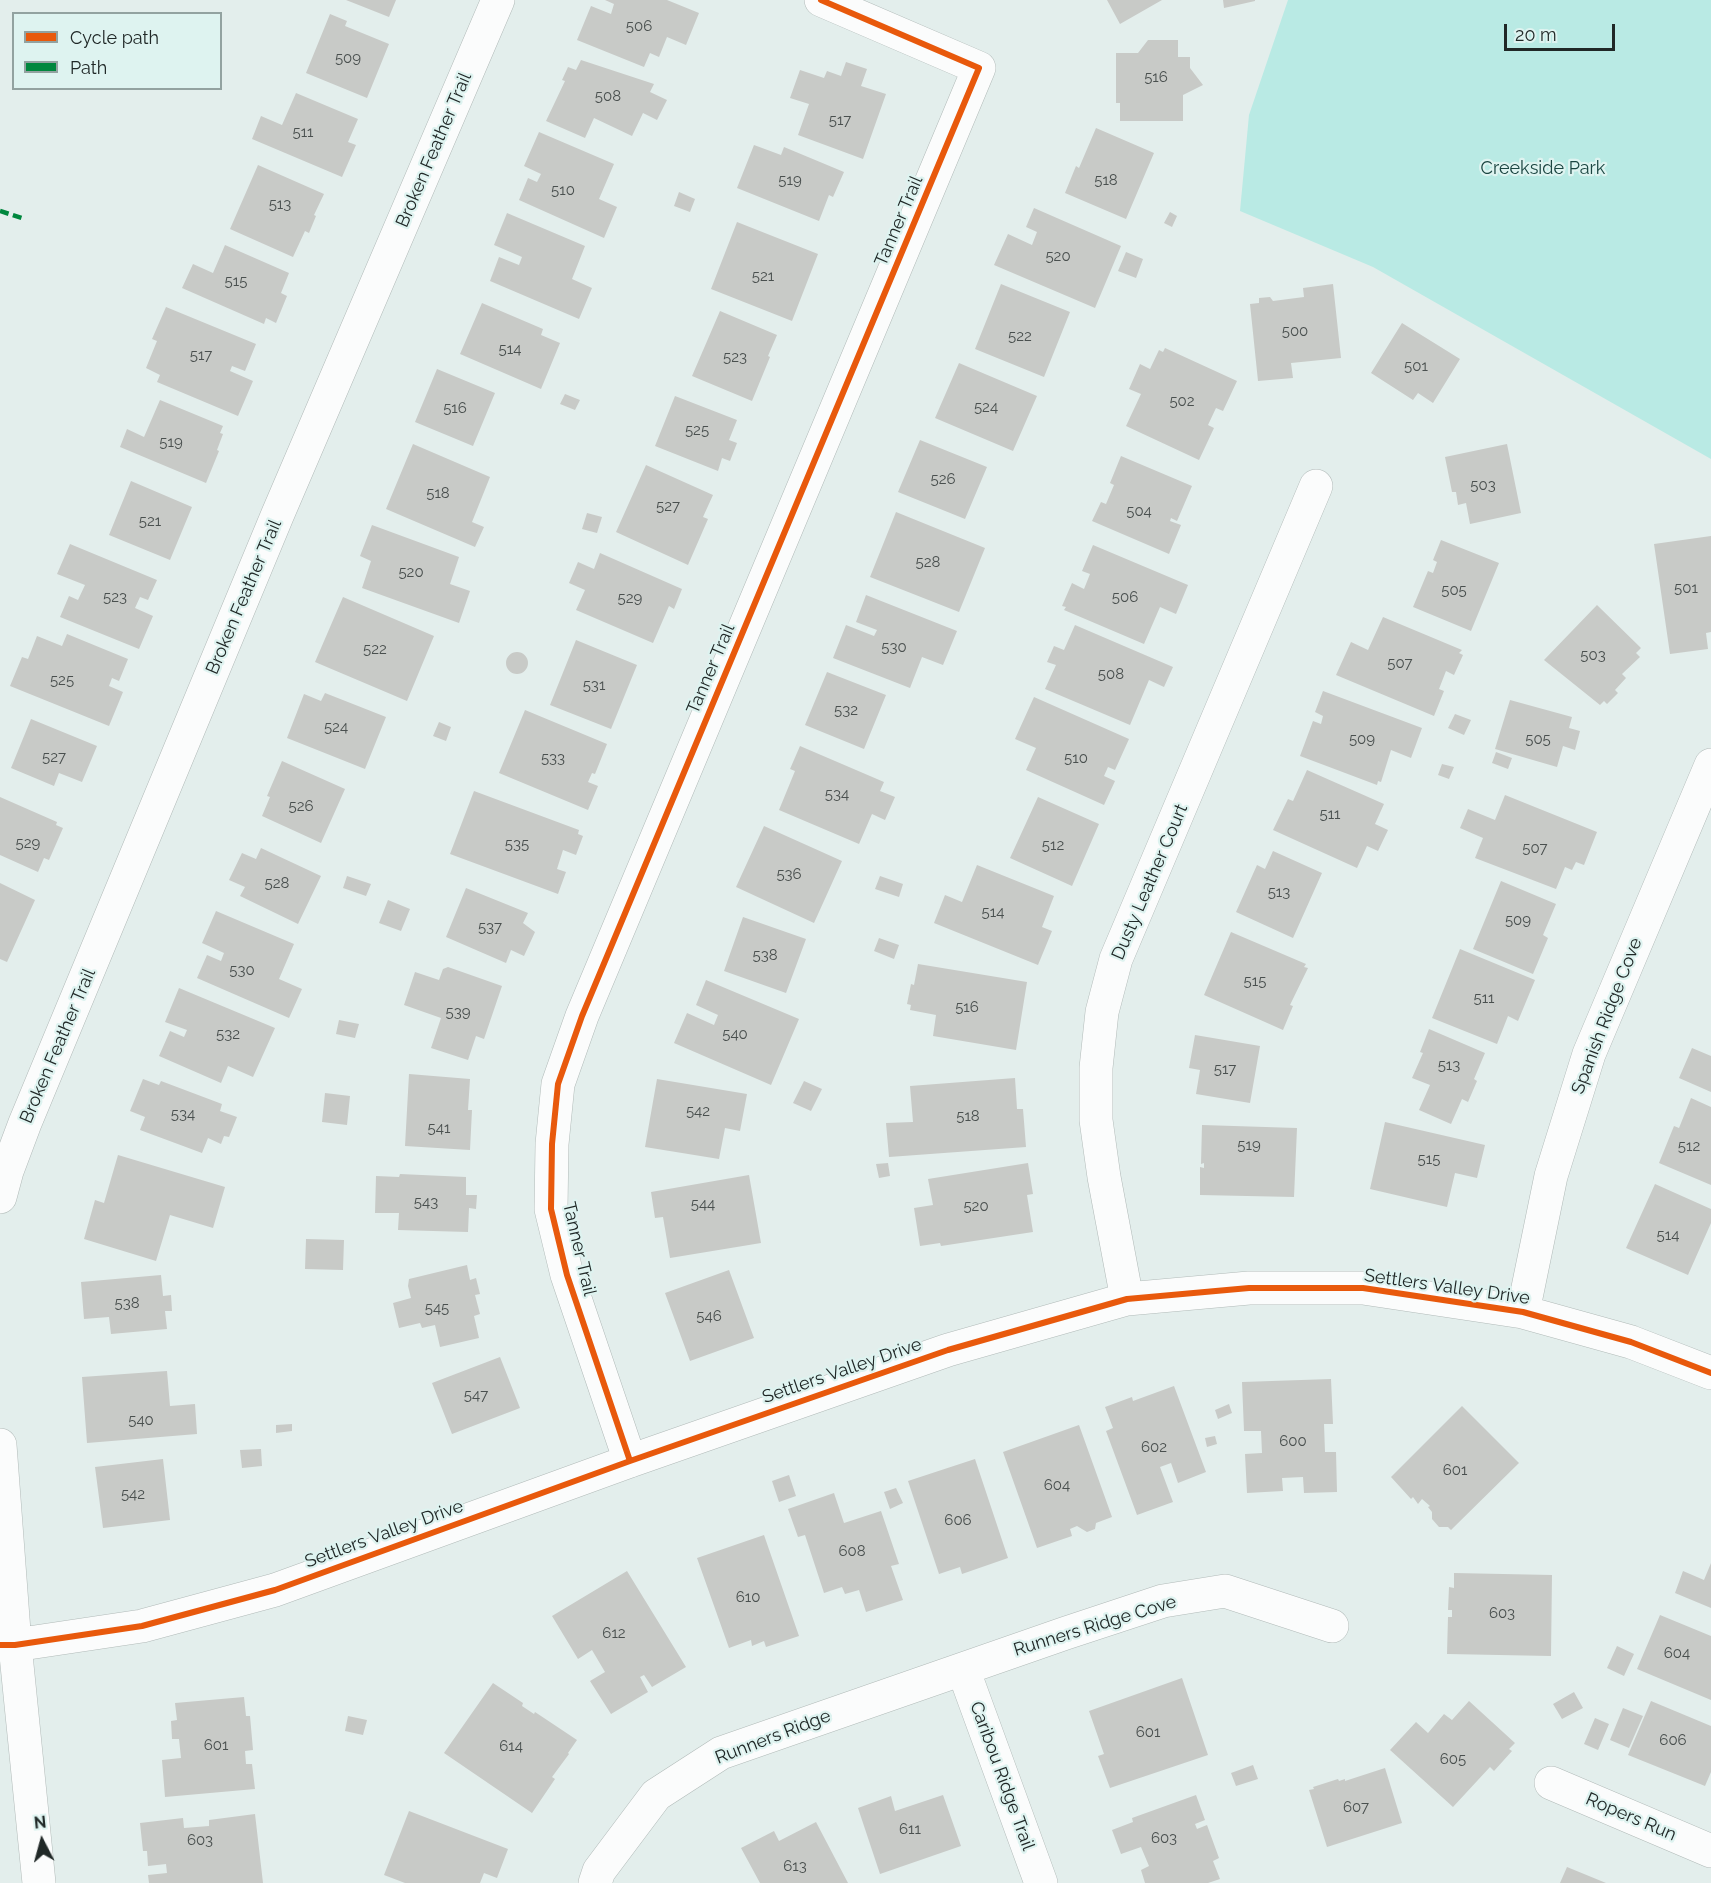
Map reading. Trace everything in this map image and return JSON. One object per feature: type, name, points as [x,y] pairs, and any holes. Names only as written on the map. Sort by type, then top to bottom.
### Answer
[{"type":"street","name":"Broken Feather Trail","points":[[0,1197],[25,1123],[277,516],[498,0]]},
{"type":"street","name":"Tanner Trail","points":[[630,1461],[567,1275],[551,1209],[552,1144],[558,1084],[582,1016],[980,68],[821,0]]},
{"type":"street","name":"Dusty Leather Court","points":[[1127,1299],[1104,1178],[1096,1120],[1096,1068],[1102,1012],[1116,959],[1317,486]]},
{"type":"street","name":"Spanish Ridge Cove","points":[[1522,1312],[1551,1176],[1589,1054],[1711,765]]},
{"type":"street","name":"Settlers Valley Drive","points":[[7,1645],[142,1626],[275,1590],[630,1461],[948,1350],[1127,1299],[1250,1288],[1363,1288],[1522,1312],[1631,1342],[1711,1373]]},
{"type":"street","points":[[0,1445],[7,1645],[39,1883]]},
{"type":"street","name":"Runners Ridge Cove","points":[[963,1669],[1163,1601],[1225,1591],[1332,1626]]},
{"type":"street","name":"Runners Ridge","points":[[595,1883],[599,1871],[656,1795],[721,1753],[963,1669]]},
{"type":"street","name":"Caribou Ridge Trail","points":[[963,1669],[1041,1883]]},
{"type":"street","name":"Ropers Run","points":[[1551,1783],[1711,1851]]},
{"type":"green space","name":"Creekside Park","points":[[1288,0],[1711,0],[1711,459],[1373,267],[1240,211],[1249,115]]},
{"type":"building","points":[[346,0],[396,0],[389,17]]},
{"type":"building","points":[[605,0],[667,0],[699,13],[686,45],[667,37],[659,57],[650,53],[644,67],[577,40],[591,6],[611,14],[614,4]]},
{"type":"building","points":[[1107,0],[1162,0],[1120,24]]},
{"type":"building","points":[[1223,0],[1255,0],[1255,1],[1224,8]]},
{"type":"building","points":[[330,14],[347,21],[345,26],[389,44],[367,98],[306,73]]},
{"type":"building","points":[[1148,40],[1178,40],[1178,57],[1190,57],[1190,68],[1203,85],[1183,95],[1183,121],[1120,121],[1120,103],[1116,103],[1116,53],[1138,53]]},
{"type":"building","points":[[581,60],[654,84],[650,92],[667,100],[657,120],[643,113],[632,136],[594,118],[585,138],[546,121],[565,81],[562,80],[568,67],[576,70]]},
{"type":"building","points":[[846,62],[867,69],[861,86],[886,94],[863,159],[798,135],[809,104],[790,98],[800,70],[824,78],[827,71],[841,76]]},
{"type":"building","points":[[296,93],[358,119],[348,142],[356,145],[342,177],[252,139],[261,116],[282,125]]},
{"type":"building","points":[[1096,128],[1154,153],[1126,219],[1065,193],[1076,166],[1079,168]]},
{"type":"building","points":[[539,132],[614,164],[599,199],[617,207],[604,238],[519,200],[528,178],[537,182],[541,174],[524,166]]},
{"type":"building","points":[[754,145],[781,155],[784,147],[844,172],[833,197],[829,195],[819,221],[737,188]]},
{"type":"building","points":[[258,165],[324,194],[309,233],[305,231],[293,257],[230,229]]},
{"type":"building","points":[[679,192],[695,199],[690,212],[674,206]]},
{"type":"building","points":[[1034,208],[1121,246],[1095,308],[994,265],[1008,234],[1032,245],[1037,232],[1026,227]]},
{"type":"building","points":[[1170,212],[1177,216],[1172,227],[1164,223]]},
{"type":"building","points":[[507,213],[585,246],[572,279],[592,288],[579,319],[490,281],[499,257],[519,265],[522,257],[494,245]]},
{"type":"building","points":[[737,222],[818,254],[792,321],[711,289]]},
{"type":"building","points":[[225,245],[289,273],[281,293],[287,296],[276,323],[266,318],[264,324],[182,288],[193,264],[213,273]]},
{"type":"building","points":[[1126,252],[1143,259],[1136,278],[1118,271]]},
{"type":"building","points":[[1001,284],[1070,312],[1044,377],[975,349]]},
{"type":"building","points":[[1333,284],[1341,358],[1291,363],[1293,378],[1258,381],[1250,304],[1259,303],[1259,298],[1270,297],[1273,301],[1304,297],[1303,288]]},
{"type":"building","points":[[482,303],[543,329],[541,335],[560,343],[541,389],[460,354]]},
{"type":"building","points":[[166,307],[256,344],[245,371],[232,366],[230,371],[253,381],[238,416],[157,382],[160,375],[146,368],[157,341],[152,339]]},
{"type":"building","points":[[720,311],[777,335],[752,401],[692,376]]},
{"type":"building","points":[[1402,323],[1460,359],[1433,403],[1418,393],[1413,400],[1371,373]]},
{"type":"building","points":[[1165,348],[1237,381],[1223,411],[1216,408],[1208,425],[1214,428],[1199,460],[1126,426],[1141,394],[1129,389],[1140,364],[1150,369],[1159,350],[1163,352]]},
{"type":"building","points":[[959,363],[1037,396],[1013,451],[935,418]]},
{"type":"building","points":[[437,369],[495,393],[473,446],[415,422]]},
{"type":"building","points":[[565,394],[580,400],[575,410],[560,404]]},
{"type":"building","points":[[675,396],[737,420],[729,440],[737,443],[730,461],[722,458],[718,471],[655,446]]},
{"type":"building","points":[[160,400],[223,426],[220,433],[223,434],[217,450],[219,451],[206,483],[120,447],[127,429],[144,437]]},
{"type":"building","points":[[920,440],[987,467],[965,519],[898,492]]},
{"type":"building","points":[[413,444],[490,477],[472,522],[484,527],[475,547],[386,509]]},
{"type":"building","points":[[1507,444],[1521,513],[1470,524],[1466,503],[1458,505],[1456,492],[1452,492],[1445,457]]},
{"type":"building","points":[[1121,456],[1192,486],[1177,521],[1171,518],[1170,521],[1181,525],[1169,554],[1092,521],[1101,502],[1106,504],[1114,485],[1110,483]]},
{"type":"building","points":[[646,465],[713,495],[703,517],[708,519],[688,565],[616,532]]},
{"type":"building","points":[[131,481],[192,507],[170,560],[109,535]]},
{"type":"building","points":[[896,512],[985,548],[959,612],[870,577]]},
{"type":"building","points":[[587,513],[602,517],[597,533],[582,529]]},
{"type":"building","points":[[372,525],[459,557],[450,584],[470,591],[459,623],[362,588],[371,561],[360,556]]},
{"type":"building","points":[[1711,536],[1711,632],[1706,633],[1708,649],[1670,654],[1654,544]]},
{"type":"building","points":[[1441,540],[1499,563],[1471,631],[1413,607],[1428,571],[1433,573],[1437,562],[1433,560]]},
{"type":"building","points":[[70,544],[157,580],[148,600],[140,597],[135,608],[153,616],[139,649],[60,617],[69,596],[78,600],[85,585],[57,574]]},
{"type":"building","points":[[1093,545],[1188,585],[1176,614],[1160,607],[1144,644],[1064,610],[1066,607],[1062,606],[1072,583],[1084,589],[1090,574],[1082,571]]},
{"type":"building","points":[[600,553],[682,589],[674,609],[669,606],[653,643],[576,610],[585,590],[569,583],[578,562],[594,569]]},
{"type":"building","points":[[866,595],[957,631],[943,665],[922,657],[910,688],[833,658],[846,625],[874,636],[877,630],[856,622]]},
{"type":"building","points":[[343,597],[434,636],[407,701],[315,662]]},
{"type":"building","points":[[1597,605],[1641,648],[1636,653],[1640,657],[1622,674],[1626,678],[1615,690],[1618,693],[1607,704],[1604,701],[1600,705],[1544,660]]},
{"type":"building","points":[[1383,617],[1462,650],[1459,653],[1463,655],[1454,675],[1446,671],[1439,689],[1444,691],[1434,716],[1336,675],[1351,642],[1368,650]]},
{"type":"building","points":[[1075,625],[1173,667],[1164,687],[1149,680],[1130,725],[1045,689],[1056,665],[1047,662],[1054,646],[1064,650]]},
{"type":"building","points":[[67,634],[128,659],[119,681],[112,678],[109,686],[123,692],[109,726],[10,686],[22,657],[28,659],[37,636],[62,646]]},
{"type":"building","points":[[576,640],[637,665],[611,729],[550,705]]},
{"type":"building","points":[[517,652],[525,655],[528,663],[525,671],[517,674],[509,671],[506,663],[509,655]]},
{"type":"building","points":[[827,672],[886,695],[864,749],[805,725]]},
{"type":"building","points":[[1323,691],[1422,728],[1411,758],[1391,750],[1381,782],[1378,781],[1377,785],[1300,756],[1313,721],[1321,724],[1323,716],[1315,712]]},
{"type":"building","points":[[325,693],[386,717],[365,769],[287,738],[304,694],[321,701]]},
{"type":"building","points":[[1034,697],[1129,739],[1115,770],[1108,767],[1104,776],[1115,781],[1104,805],[1026,770],[1036,748],[1015,739]]},
{"type":"building","points":[[1510,700],[1572,717],[1569,728],[1580,731],[1575,750],[1563,746],[1557,767],[1495,749]]},
{"type":"building","points":[[525,710],[607,744],[595,774],[592,773],[588,782],[598,786],[588,810],[499,773]]},
{"type":"building","points":[[1455,714],[1471,720],[1464,735],[1448,728]]},
{"type":"building","points":[[31,719],[97,746],[82,782],[59,773],[54,786],[11,768]]},
{"type":"building","points":[[439,722],[451,727],[446,741],[433,736]]},
{"type":"building","points":[[800,746],[884,782],[880,791],[895,797],[885,820],[872,814],[859,844],[779,810],[795,771],[790,769]]},
{"type":"building","points":[[1496,752],[1512,758],[1508,769],[1492,763]]},
{"type":"building","points":[[282,761],[345,789],[321,843],[262,816],[270,797],[267,796]]},
{"type":"building","points":[[1442,764],[1454,767],[1449,779],[1438,775]]},
{"type":"building","points":[[1307,770],[1384,804],[1375,824],[1388,830],[1378,851],[1367,846],[1357,868],[1273,830],[1288,799],[1293,801]]},
{"type":"building","points":[[474,791],[579,830],[578,834],[583,836],[576,855],[563,850],[557,869],[566,872],[558,894],[450,854]]},
{"type":"building","points":[[1505,795],[1597,832],[1584,865],[1576,862],[1572,870],[1565,867],[1556,889],[1475,858],[1483,838],[1460,828],[1468,809],[1495,820]]},
{"type":"building","points":[[0,797],[57,822],[56,825],[63,828],[49,860],[44,858],[38,872],[0,855]]},
{"type":"building","points":[[1038,797],[1099,824],[1072,886],[1010,858]]},
{"type":"building","points":[[764,826],[842,861],[814,923],[736,887]]},
{"type":"building","points":[[261,848],[321,876],[298,924],[240,896],[245,887],[229,880],[242,853],[256,859]]},
{"type":"building","points":[[1273,851],[1322,873],[1293,938],[1236,912],[1257,865],[1265,869]]},
{"type":"building","points":[[977,865],[1054,896],[1042,927],[1052,931],[1038,965],[934,923],[945,895],[962,902]]},
{"type":"building","points":[[347,876],[371,884],[366,896],[343,888]]},
{"type":"building","points":[[880,876],[903,884],[899,897],[875,889]]},
{"type":"building","points":[[1501,881],[1556,904],[1543,935],[1548,938],[1533,974],[1473,949]]},
{"type":"building","points":[[0,883],[35,900],[7,962],[0,959]]},
{"type":"building","points":[[466,888],[528,913],[523,923],[535,932],[524,956],[511,950],[506,963],[446,937]]},
{"type":"building","points":[[388,900],[410,909],[401,931],[379,923]]},
{"type":"building","points":[[216,911],[294,944],[279,979],[302,989],[289,1018],[197,978],[207,955],[221,961],[224,953],[202,943]]},
{"type":"building","points":[[743,917],[806,939],[786,993],[724,971]]},
{"type":"building","points":[[1231,932],[1306,964],[1304,967],[1308,968],[1290,1005],[1293,1006],[1283,1030],[1204,995]]},
{"type":"building","points":[[879,938],[899,945],[894,959],[874,951]]},
{"type":"building","points":[[1460,949],[1535,980],[1518,1021],[1508,1016],[1497,1044],[1432,1018]]},
{"type":"building","points":[[918,964],[1027,982],[1016,1050],[933,1036],[936,1015],[910,1010],[911,1005],[907,1004]]},
{"type":"building","points":[[448,967],[502,986],[484,1039],[476,1036],[468,1060],[431,1048],[441,1018],[404,1005],[415,972],[439,980],[443,969]]},
{"type":"building","points":[[706,980],[799,1019],[771,1085],[674,1043],[687,1013],[714,1025],[718,1015],[696,1005]]},
{"type":"building","points":[[179,988],[275,1028],[253,1077],[228,1066],[221,1083],[159,1056],[170,1031],[184,1037],[187,1030],[165,1022]]},
{"type":"building","points":[[339,1020],[359,1024],[355,1038],[336,1034]]},
{"type":"building","points":[[1429,1029],[1485,1053],[1474,1079],[1477,1081],[1468,1102],[1462,1099],[1451,1124],[1419,1110],[1430,1085],[1412,1078],[1423,1053],[1420,1052]]},
{"type":"building","points":[[1195,1035],[1260,1046],[1250,1103],[1196,1094],[1200,1070],[1189,1068]]},
{"type":"building","points":[[1692,1048],[1711,1056],[1711,1092],[1679,1078]]},
{"type":"building","points":[[409,1074],[470,1079],[468,1110],[472,1110],[470,1150],[405,1146]]},
{"type":"building","points":[[1015,1078],[1017,1109],[1023,1109],[1026,1147],[889,1157],[886,1123],[913,1122],[910,1086]]},
{"type":"building","points":[[143,1079],[159,1085],[161,1081],[222,1104],[220,1111],[237,1117],[229,1137],[224,1136],[221,1144],[208,1138],[202,1153],[140,1130],[145,1117],[130,1111]]},
{"type":"building","points":[[657,1079],[747,1094],[740,1131],[725,1128],[719,1159],[645,1147]]},
{"type":"building","points":[[804,1081],[822,1089],[811,1111],[793,1103]]},
{"type":"building","points":[[325,1093],[350,1096],[347,1125],[322,1122]]},
{"type":"building","points":[[1691,1098],[1711,1107],[1711,1185],[1659,1163],[1674,1126],[1679,1128]]},
{"type":"building","points":[[1385,1122],[1485,1145],[1477,1178],[1455,1173],[1447,1207],[1370,1189]]},
{"type":"building","points":[[1202,1125],[1297,1128],[1294,1197],[1200,1195],[1200,1167],[1204,1168],[1204,1163],[1201,1164]]},
{"type":"building","points":[[118,1155],[225,1187],[213,1228],[170,1215],[156,1261],[84,1239],[95,1200],[104,1203]]},
{"type":"building","points":[[888,1163],[890,1176],[879,1178],[876,1164]]},
{"type":"building","points":[[1028,1163],[1033,1194],[1027,1195],[1033,1232],[941,1246],[940,1243],[920,1246],[914,1208],[933,1205],[928,1179]]},
{"type":"building","points":[[400,1174],[466,1177],[466,1195],[477,1195],[476,1209],[469,1208],[468,1232],[398,1230],[399,1213],[375,1213],[376,1176],[399,1177]]},
{"type":"building","points":[[749,1175],[761,1243],[670,1258],[663,1217],[655,1218],[651,1192]]},
{"type":"building","points":[[1655,1184],[1711,1209],[1711,1223],[1688,1275],[1626,1248]]},
{"type":"building","points":[[306,1239],[344,1240],[343,1270],[305,1269]]},
{"type":"building","points":[[467,1265],[470,1280],[476,1278],[480,1294],[475,1295],[480,1314],[474,1316],[479,1338],[440,1347],[435,1325],[422,1328],[420,1323],[399,1328],[393,1303],[411,1298],[409,1279]]},
{"type":"building","points":[[729,1270],[754,1338],[690,1361],[665,1293]]},
{"type":"building","points":[[161,1275],[163,1296],[171,1295],[172,1311],[165,1311],[167,1329],[111,1334],[109,1317],[84,1319],[81,1282]]},
{"type":"building","points":[[500,1357],[520,1408],[452,1434],[432,1383]]},
{"type":"building","points":[[167,1371],[170,1406],[195,1404],[197,1434],[87,1443],[82,1377]]},
{"type":"building","points":[[1331,1379],[1333,1424],[1324,1424],[1325,1452],[1336,1452],[1337,1492],[1304,1493],[1303,1477],[1282,1478],[1283,1491],[1247,1493],[1245,1454],[1262,1453],[1261,1431],[1244,1431],[1242,1382]]},
{"type":"building","points":[[1174,1386],[1206,1472],[1178,1483],[1171,1463],[1160,1467],[1173,1502],[1137,1515],[1106,1431],[1113,1428],[1105,1407],[1132,1397],[1133,1401]]},
{"type":"building","points":[[1229,1404],[1232,1413],[1218,1419],[1215,1410]]},
{"type":"building","points":[[1462,1406],[1519,1463],[1451,1530],[1448,1527],[1439,1527],[1432,1519],[1432,1512],[1428,1507],[1430,1506],[1422,1499],[1418,1504],[1413,1497],[1411,1499],[1391,1477]]},
{"type":"building","points":[[292,1424],[292,1431],[276,1433],[276,1425]]},
{"type":"building","points":[[1079,1425],[1112,1517],[1096,1523],[1095,1529],[1087,1532],[1077,1526],[1070,1529],[1072,1536],[1037,1548],[1003,1452]]},
{"type":"building","points":[[1215,1436],[1217,1444],[1207,1447],[1205,1438]]},
{"type":"building","points":[[261,1449],[262,1466],[242,1468],[240,1450]]},
{"type":"building","points":[[163,1459],[170,1520],[103,1528],[95,1467]]},
{"type":"building","points":[[975,1459],[1008,1558],[962,1574],[960,1567],[939,1574],[908,1481]]},
{"type":"building","points":[[789,1475],[796,1496],[779,1502],[772,1481]]},
{"type":"building","points":[[896,1488],[903,1503],[890,1509],[884,1492]]},
{"type":"building","points":[[834,1493],[844,1523],[881,1511],[899,1564],[891,1566],[903,1600],[866,1612],[859,1590],[845,1594],[842,1587],[824,1593],[805,1535],[798,1537],[788,1509]]},
{"type":"building","points":[[764,1535],[799,1636],[766,1647],[764,1641],[752,1646],[751,1640],[729,1648],[697,1558]]},
{"type":"building","points":[[1711,1563],[1711,1608],[1675,1593],[1683,1571],[1704,1580]]},
{"type":"building","points":[[627,1571],[686,1667],[652,1687],[644,1675],[640,1677],[648,1692],[611,1714],[590,1681],[605,1672],[592,1650],[578,1659],[552,1616]]},
{"type":"building","points":[[1454,1573],[1552,1575],[1551,1656],[1447,1654],[1448,1617],[1452,1617],[1452,1610],[1448,1610],[1449,1587],[1454,1588]]},
{"type":"building","points":[[1660,1615],[1711,1636],[1711,1700],[1637,1669]]},
{"type":"building","points":[[1617,1646],[1634,1654],[1624,1676],[1607,1668]]},
{"type":"building","points":[[1182,1678],[1208,1755],[1110,1788],[1098,1756],[1104,1754],[1089,1711]]},
{"type":"building","points":[[493,1683],[523,1703],[522,1706],[577,1740],[552,1777],[555,1779],[532,1813],[444,1753]]},
{"type":"building","points":[[1574,1692],[1583,1708],[1562,1719],[1553,1704]]},
{"type":"building","points":[[244,1697],[246,1716],[250,1716],[253,1750],[245,1751],[246,1764],[252,1764],[255,1789],[165,1797],[162,1760],[181,1758],[179,1739],[172,1739],[171,1721],[177,1720],[175,1703]]},
{"type":"building","points":[[1469,1701],[1515,1743],[1509,1749],[1512,1751],[1494,1771],[1490,1767],[1453,1807],[1390,1750],[1416,1722],[1428,1733],[1444,1714],[1452,1720]]},
{"type":"building","points":[[1651,1701],[1711,1726],[1711,1772],[1705,1786],[1628,1755]]},
{"type":"building","points":[[1623,1708],[1643,1716],[1629,1748],[1610,1740]]},
{"type":"building","points":[[348,1716],[367,1720],[363,1735],[345,1731]]},
{"type":"building","points":[[1595,1718],[1609,1724],[1598,1750],[1584,1744]]},
{"type":"building","points":[[1253,1765],[1258,1779],[1236,1786],[1231,1773]]},
{"type":"building","points":[[1385,1768],[1402,1823],[1327,1847],[1309,1790],[1338,1779],[1339,1781],[1345,1779],[1345,1781]]},
{"type":"building","points":[[943,1795],[961,1846],[880,1874],[858,1808],[891,1796],[895,1811]]},
{"type":"building","points":[[1196,1795],[1205,1820],[1195,1824],[1197,1829],[1207,1825],[1219,1858],[1213,1861],[1220,1879],[1208,1883],[1145,1883],[1141,1870],[1149,1866],[1141,1847],[1121,1854],[1112,1830],[1133,1822],[1132,1818]]},
{"type":"building","points":[[409,1811],[508,1849],[497,1878],[484,1873],[480,1883],[405,1883],[384,1875]]},
{"type":"building","points":[[255,1814],[263,1883],[149,1883],[148,1875],[167,1873],[166,1864],[148,1866],[147,1851],[143,1851],[140,1823],[183,1818],[184,1828],[209,1826],[209,1820]]},
{"type":"building","points":[[816,1822],[848,1883],[760,1883],[741,1848],[774,1831],[779,1841]]},
{"type":"building","points":[[1567,1867],[1606,1883],[1560,1883]]},
{"type":"marked path","points":[[0,211],[25,219]]},
{"type":"cycle path","points":[[630,1461],[567,1275],[551,1209],[552,1144],[558,1084],[582,1016],[979,68],[821,0]]},
{"type":"cycle path","points":[[0,1645],[15,1645],[142,1626],[275,1590],[630,1461],[948,1350],[1127,1299],[1249,1288],[1363,1288],[1523,1312],[1631,1342],[1711,1373]]}]
